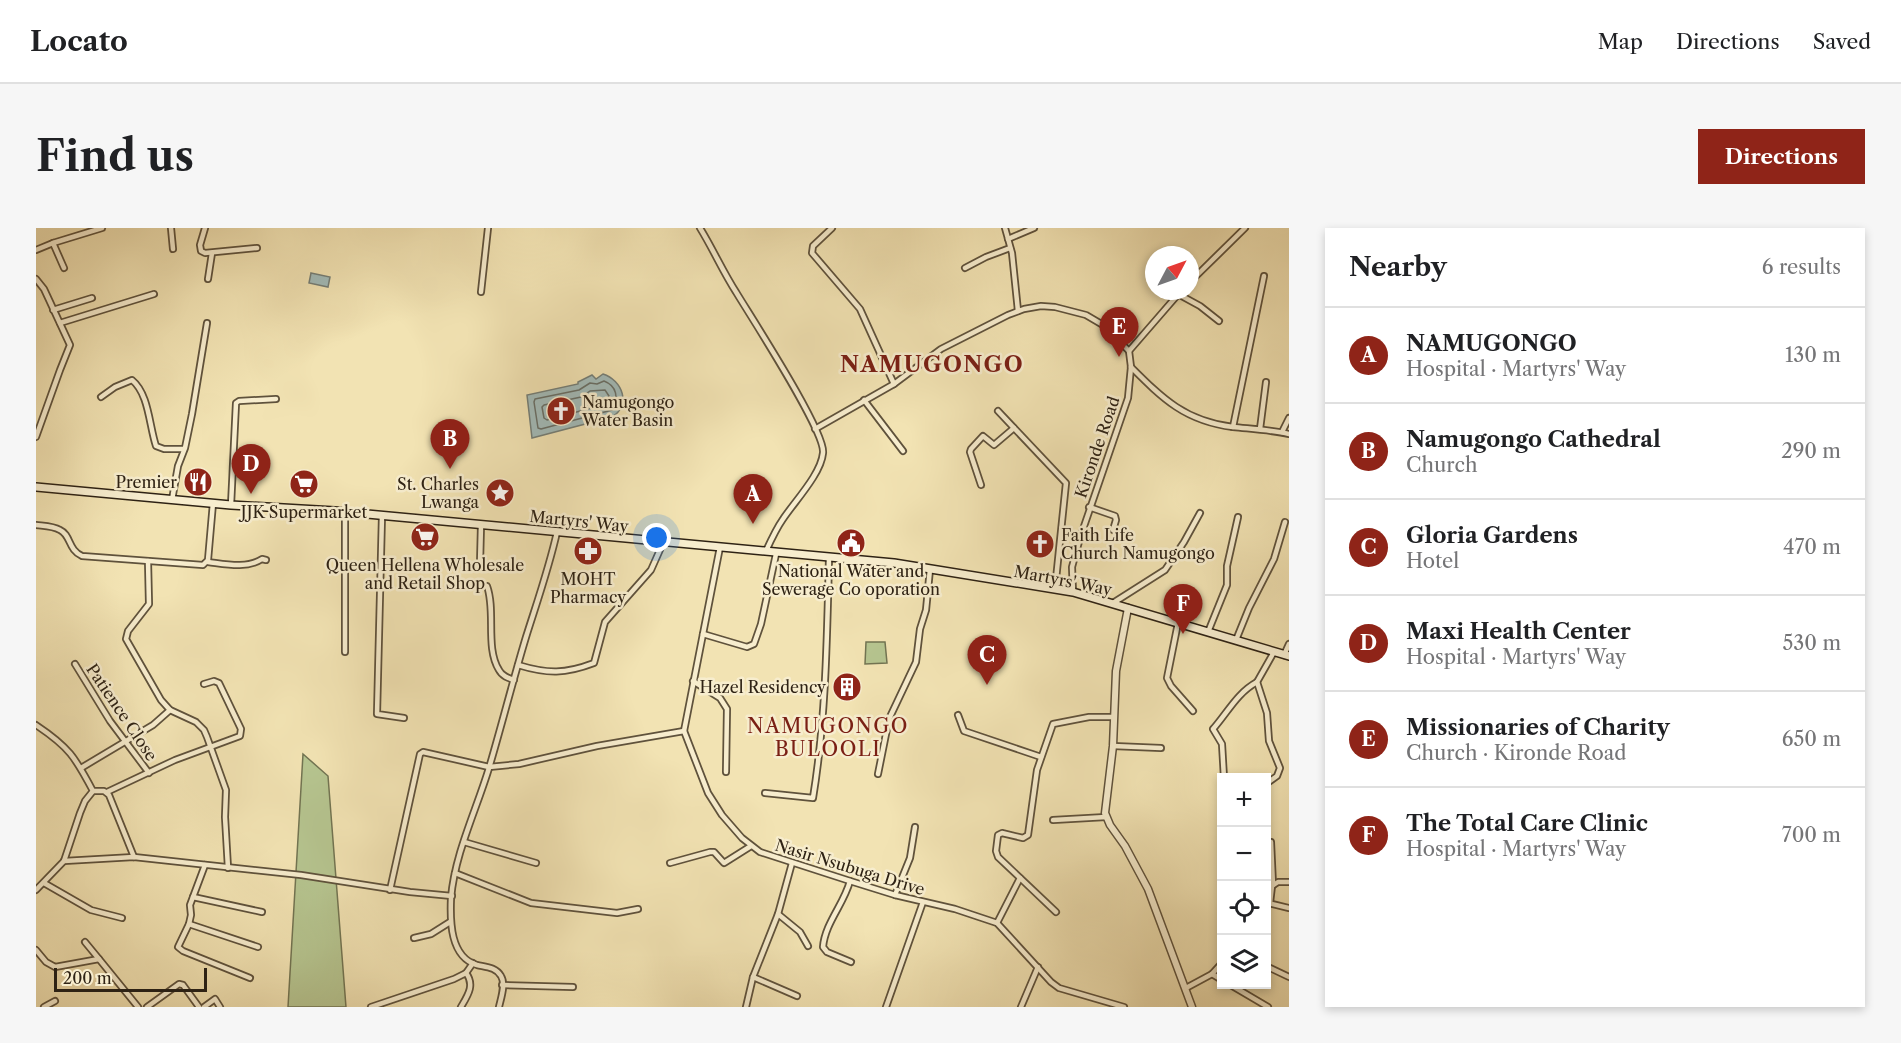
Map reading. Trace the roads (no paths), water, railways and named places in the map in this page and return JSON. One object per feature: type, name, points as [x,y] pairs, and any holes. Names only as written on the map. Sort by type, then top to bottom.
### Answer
[{"type":"main road","name":"Martyrs' Way","points":[[36,487],[213,504],[345,512],[930,569],[1073,592],[1286,656]]},
{"type":"street","points":[[36,250],[102,228]]},
{"type":"street","points":[[171,228],[173,249]]},
{"type":"street","points":[[205,228],[200,248],[205,253],[257,248]]},
{"type":"street","points":[[481,292],[488,228]]},
{"type":"street","points":[[700,228],[823,446],[821,463],[783,519],[766,552]]},
{"type":"street","points":[[832,228],[813,246],[812,253],[860,309],[894,384]]},
{"type":"street","points":[[1005,228],[1010,248],[1018,311]]},
{"type":"street","points":[[1008,239],[1034,228]]},
{"type":"street","points":[[1199,273],[1245,228]]},
{"type":"street","points":[[53,243],[64,268]]},
{"type":"street","points":[[965,268],[1010,248]]},
{"type":"street","points":[[208,279],[212,253]]},
{"type":"street","points":[[1233,427],[1264,276]]},
{"type":"street","points":[[36,279],[44,289],[70,345],[36,437]]},
{"type":"street","points":[[60,323],[154,294]]},
{"type":"street","points":[[53,310],[92,298]]},
{"type":"street","points":[[815,429],[894,384],[941,349],[1018,311],[1041,306],[1086,315],[1110,332],[1129,351],[1174,300]]},
{"type":"street","points":[[1191,300],[1219,321]]},
{"type":"street","points":[[172,500],[178,466],[192,414],[207,323]]},
{"type":"street","name":"Kironde Road","points":[[1073,592],[1072,567],[1089,507],[1128,398],[1131,367],[1129,351]]},
{"type":"street","points":[[1131,367],[1157,394],[1177,409],[1195,418],[1233,427],[1289,434]]},
{"type":"street","points":[[100,397],[120,384],[132,380],[140,388],[156,446],[164,449],[184,449]]},
{"type":"street","points":[[1260,429],[1266,382]]},
{"type":"street","points":[[231,505],[236,403],[276,399]]},
{"type":"street","points":[[864,400],[903,451]]},
{"type":"street","points":[[998,411],[1065,480],[1067,486],[1055,589]]},
{"type":"street","points":[[1282,432],[1289,418]]},
{"type":"street","points":[[981,485],[970,450],[983,436],[994,445],[1014,428]]},
{"type":"street","points":[[208,562],[213,504]]},
{"type":"street","points":[[1089,507],[1115,516],[1113,530]]},
{"type":"street","points":[[345,512],[345,652]]},
{"type":"street","points":[[1113,603],[1165,570],[1200,513]]},
{"type":"street","points":[[382,516],[377,714],[404,718]]},
{"type":"street","points":[[1208,632],[1227,585],[1227,566],[1239,517]]},
{"type":"street","points":[[1236,640],[1249,608],[1274,560],[1285,522]]},
{"type":"street","points":[[36,525],[61,530],[75,553],[82,556],[203,565],[208,562],[242,565],[266,560]]},
{"type":"street","points":[[480,564],[481,525]]},
{"type":"street","points":[[499,1007],[501,977],[491,968],[473,963],[460,952],[454,940],[450,922],[452,896],[455,873],[545,580],[557,532]]},
{"type":"street","points":[[518,665],[537,671],[555,673],[578,669],[594,663],[605,622],[651,570],[663,543]]},
{"type":"street","points":[[390,890],[422,753],[429,752],[489,767],[519,764],[597,746],[684,731],[720,547]]},
{"type":"street","points":[[703,634],[747,647],[754,644],[761,624],[776,554]]},
{"type":"street","points":[[765,793],[813,798],[821,751],[824,710],[829,558]]},
{"type":"street","points":[[147,561],[149,604],[128,631],[126,639],[161,700],[170,710],[200,726],[210,746],[226,790],[228,868]]},
{"type":"street","points":[[878,774],[889,719],[916,662],[920,629],[926,610],[930,569]]},
{"type":"street","points":[[487,586],[490,596],[495,662],[503,675],[514,680]]},
{"type":"street","points":[[1128,608],[1116,670],[1113,746],[1107,786],[1106,817],[1148,889],[1192,1007]]},
{"type":"street","points":[[1178,623],[1167,678],[1170,686],[1193,711]]},
{"type":"street","points":[[1286,656],[1289,644]]},
{"type":"street","points":[[1224,773],[1222,744],[1213,729],[1229,711],[1237,696],[1257,682],[1274,652]]},
{"type":"street","name":"Patience Close","points":[[75,664],[110,721],[149,773]]},
{"type":"street","points":[[93,791],[107,792],[210,746],[237,737],[242,732],[219,683],[214,681],[204,684]]},
{"type":"street","points":[[693,681],[723,701],[728,709],[726,772]]},
{"type":"street","points":[[1257,682],[1267,713],[1269,741],[1280,768],[1278,776],[1271,781]]},
{"type":"street","points":[[81,768],[153,725],[170,710]]},
{"type":"street","points":[[958,715],[964,731],[1041,757]]},
{"type":"street","points":[[1056,912],[996,854],[998,835],[1002,832],[1027,837],[1041,757],[1054,723],[1089,717],[1113,717]]},
{"type":"street","points":[[36,725],[58,740],[71,753],[93,791]]},
{"type":"street","name":"Nasir Nsubuga Drive","points":[[684,731],[712,801],[730,826],[760,852],[895,895],[955,909],[997,923],[1059,988],[1124,1007]]},
{"type":"street","points":[[1113,746],[1161,748]]},
{"type":"street","points":[[36,890],[64,861],[80,813],[85,801],[93,791]]},
{"type":"street","points":[[107,792],[134,857]]},
{"type":"street","points":[[1053,820],[1106,817]]},
{"type":"street","points":[[895,895],[910,858],[915,827]]},
{"type":"street","points":[[464,842],[536,863]]},
{"type":"street","points":[[1271,842],[1273,885],[1271,890]]},
{"type":"street","points":[[670,863],[714,852],[724,863],[751,846]]},
{"type":"street","points":[[64,861],[134,857],[452,896]]},
{"type":"street","points":[[746,1007],[753,977],[778,914],[792,863]]},
{"type":"street","points":[[205,865],[193,897],[189,924],[178,947],[250,978]]},
{"type":"street","points":[[455,873],[531,903],[617,913],[638,909]]},
{"type":"street","points":[[997,923],[1020,878]]},
{"type":"street","points":[[850,881],[847,893],[825,937],[823,947],[827,952],[851,962]]},
{"type":"street","points":[[1273,885],[1278,882],[1289,882]]},
{"type":"street","points":[[44,883],[91,910],[122,918]]},
{"type":"street","points":[[193,897],[262,912]]},
{"type":"street","points":[[886,1007],[923,902]]},
{"type":"street","points":[[1271,905],[1289,908]]},
{"type":"street","points":[[778,914],[800,932],[808,946]]},
{"type":"street","points":[[414,938],[431,934],[450,922]]},
{"type":"street","points":[[189,924],[258,947]]},
{"type":"street","points":[[86,942],[138,1007]]},
{"type":"street","points":[[36,950],[46,962],[55,967],[99,959]]},
{"type":"street","points":[[371,1007],[466,973],[473,963]]},
{"type":"street","points":[[1021,1007],[1038,967]]},
{"type":"street","points":[[1186,988],[1212,974],[1217,968]]},
{"type":"street","points":[[1271,969],[1289,978]]},
{"type":"street","points":[[461,1007],[471,986],[471,980],[466,973]]},
{"type":"street","points":[[1212,974],[1217,977]]},
{"type":"street","points":[[753,977],[797,996]]},
{"type":"street","points":[[147,1007],[179,984],[183,985],[201,1007],[215,999],[220,1007]]},
{"type":"street","points":[[502,985],[573,987]]},
{"type":"street","points":[[1237,989],[1268,1007]]},
{"type":"street","points":[[1093,1007],[1095,1000]]},
{"type":"street","points":[[44,1007],[55,1001]]},
{"type":"water","points":[[311,273],[330,277],[328,287],[309,283]]},
{"type":"water","points":[[603,374],[615,382],[622,393],[622,406],[618,412],[612,417],[532,438],[527,395],[578,384],[592,375],[596,379]]},
{"type":"place","name":"Missionaries of Charity","points":[[1119,357]]},
{"type":"place","name":"Namugongo Water Basin","points":[[561,411]]},
{"type":"place","name":"Namugongo Cathedral","points":[[450,469]]},
{"type":"place","name":"Premier","points":[[198,482]]},
{"type":"place","name":"JJK Supermarket","points":[[304,484]]},
{"type":"place","name":"St. Charles Lwanga","points":[[500,493]]},
{"type":"place","name":"Maxi Health Center","points":[[251,494]]},
{"type":"place","name":"NAMUGONGO","points":[[753,524]]},
{"type":"place","name":"Queen Hellena Wholesale and Retail Shop","points":[[425,537]]},
{"type":"place","name":"National Water and Sewerage Co oporation","points":[[851,543]]},
{"type":"place","name":"Faith Life Church Namugongo","points":[[1040,544]]},
{"type":"place","name":"MOHT Pharmacy","points":[[588,551]]},
{"type":"place","name":"The Total Care Clinic","points":[[1183,634]]},
{"type":"place","name":"Gloria Gardens","points":[[987,685]]},
{"type":"place","name":"Hazel Residency","points":[[847,687]]},
{"type":"district","name":"NAMUGONGO","points":[[932,364]]},
{"type":"district","name":"NAMUGONGO BULOOLI","points":[[828,738]]}]
